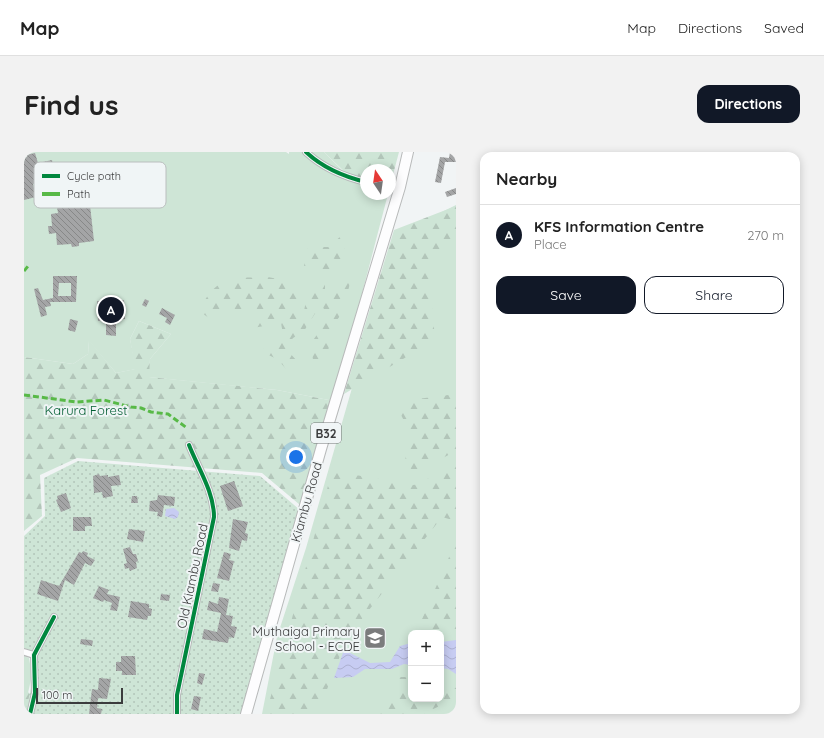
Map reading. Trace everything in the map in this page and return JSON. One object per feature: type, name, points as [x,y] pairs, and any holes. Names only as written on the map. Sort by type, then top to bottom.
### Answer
[{"type":"highway","name":"Kiambu Road","points":[[396,183],[408,152]]},
{"type":"highway","name":"Kiambu Road","points":[[246,714],[391,200]]},
{"type":"street","points":[[306,152],[334,171],[360,180]]},
{"type":"street","name":"Old Kiambu Road","points":[[178,714],[177,695],[214,517],[213,503],[189,445]]},
{"type":"street","points":[[30,714],[35,693],[34,655],[54,617]]},
{"type":"street","points":[[24,652],[34,655]]},
{"type":"green space","points":[[24,152],[286,152],[289,154],[289,152],[324,152],[349,177],[360,180],[360,200],[386,200],[334,401],[277,390],[148,377],[150,359],[171,334],[139,321],[130,339],[136,369],[116,373],[89,341],[88,354],[73,364],[24,357]]},
{"type":"green space","points":[[324,152],[399,152],[396,164],[360,164],[360,180],[350,177]]},
{"type":"green space","points":[[456,205],[456,714],[262,714],[277,637],[306,548],[396,235]]},
{"type":"green space","points":[[456,206],[456,241],[429,267],[435,340],[344,394],[394,230]]},
{"type":"green space","points":[[360,225],[343,246],[347,253],[341,261],[332,258],[333,270],[321,270],[322,262],[304,266],[308,247],[320,239],[322,247],[329,247],[343,234]]},
{"type":"green space","points":[[268,277],[292,282],[296,290],[303,316],[308,291],[325,282],[325,294],[329,299],[336,287],[351,279],[348,291],[336,303],[340,316],[329,330],[329,347],[325,361],[313,359],[309,346],[321,329],[327,314],[321,304],[304,331],[293,338],[288,345],[288,351],[297,361],[289,372],[277,359],[262,352],[268,341],[277,346],[283,334],[281,323],[253,328],[257,309],[249,301],[241,302],[243,314],[230,306],[209,318],[199,311],[205,299],[212,291],[227,281],[245,278]]},
{"type":"green space","name":"Karura Forest","points":[[139,321],[171,334],[150,359],[149,377],[277,390],[334,401],[306,510],[262,473],[77,458],[40,475],[42,516],[24,531],[24,357],[73,364],[88,354],[89,340],[116,373],[135,369],[130,339]]},
{"type":"green space","points":[[456,394],[456,451],[416,472],[405,465],[408,428],[394,402]]},
{"type":"green space","points":[[78,461],[260,476],[300,510],[241,714],[25,714],[34,675],[31,659],[24,654],[24,536],[45,516],[44,478]]},
{"type":"green space","points":[[456,466],[456,521],[442,517],[347,638],[324,697],[308,714],[266,714],[332,471],[414,485]]},
{"type":"green space","points":[[456,541],[456,633],[444,633],[444,630],[417,630]]},
{"type":"green space","points":[[24,656],[29,658],[32,675],[24,711]]},
{"type":"green space","points":[[398,677],[408,677],[408,702],[444,702],[444,681],[456,688],[456,698],[423,714],[380,714],[396,694]]},
{"type":"green space","points":[[28,692],[42,708],[42,714],[24,714],[24,696]]},
{"type":"water","points":[[174,508],[179,512],[178,517],[175,519],[165,516],[166,509]]},
{"type":"water","points":[[456,640],[456,674],[444,668],[444,642]]},
{"type":"water","points":[[408,644],[408,665],[404,664],[392,669],[365,669],[353,677],[334,678],[344,650],[370,663],[390,662],[400,646]]},
{"type":"building","points":[[450,152],[456,152],[456,162],[445,162],[441,183],[435,182],[440,157],[449,158]]},
{"type":"building","points":[[35,153],[38,162],[34,162],[34,198],[24,200],[24,158],[27,157],[26,155]]},
{"type":"building","points":[[456,188],[456,194],[447,197],[445,192]]},
{"type":"building","points":[[57,208],[90,208],[94,241],[79,243],[79,246],[72,247],[71,244],[57,245],[56,233],[49,234],[48,226],[52,226],[51,214],[58,213]]},
{"type":"building","points":[[53,276],[77,276],[76,302],[50,302],[51,306],[45,307],[47,315],[41,317],[34,289],[38,288],[43,300],[53,298]],"holes":[[[59,283],[71,283],[71,296],[58,296]]]},
{"type":"building","points":[[106,296],[115,296],[115,301],[124,300],[125,319],[116,320],[116,336],[106,335],[106,320],[98,321],[97,301],[106,301]]},
{"type":"building","points":[[145,299],[149,301],[146,307],[142,305]]},
{"type":"building","points":[[162,308],[175,315],[170,325],[165,322],[167,318],[159,314]]},
{"type":"building","points":[[70,319],[78,321],[75,332],[68,330]]},
{"type":"building","points":[[99,474],[100,476],[108,475],[108,477],[119,475],[121,485],[111,486],[113,496],[103,498],[102,492],[94,493],[93,476]]},
{"type":"building","points":[[234,481],[243,506],[228,511],[220,486]]},
{"type":"building","points":[[66,493],[71,508],[61,512],[56,500],[58,499],[57,496]]},
{"type":"building","points":[[158,495],[175,497],[174,506],[164,505],[162,517],[157,516],[158,512],[149,511],[150,501],[157,500]]},
{"type":"building","points":[[132,496],[137,496],[138,503],[131,503]]},
{"type":"building","points":[[73,517],[91,517],[92,526],[85,526],[85,531],[73,531]]},
{"type":"building","points":[[233,519],[248,522],[245,533],[248,534],[247,541],[242,540],[239,551],[229,548]]},
{"type":"building","points":[[129,529],[145,531],[143,542],[127,539]]},
{"type":"building","points":[[130,547],[133,554],[136,554],[138,561],[136,562],[137,568],[130,571],[129,568],[125,569],[124,564],[127,563],[123,549]]},
{"type":"building","points":[[83,551],[88,553],[87,556],[95,560],[91,566],[85,563],[74,585],[65,580],[58,601],[37,594],[41,580],[59,586],[79,552],[82,553]]},
{"type":"building","points":[[224,552],[231,554],[229,560],[234,561],[229,581],[217,578]]},
{"type":"building","points":[[213,583],[220,584],[218,592],[211,591]]},
{"type":"building","points":[[99,586],[109,590],[107,594],[120,597],[117,611],[110,610],[112,603],[104,600],[103,602],[93,598]]},
{"type":"building","points":[[161,594],[170,595],[169,601],[160,600]]},
{"type":"building","points":[[219,597],[229,599],[226,615],[233,616],[231,626],[237,627],[234,638],[229,637],[228,643],[202,639],[204,629],[217,632],[221,613],[207,610],[209,601],[218,604]]},
{"type":"building","points":[[131,601],[149,604],[149,608],[152,609],[151,616],[148,616],[147,620],[128,617]]},
{"type":"building","points":[[81,639],[93,641],[92,646],[80,644]]},
{"type":"building","points":[[121,656],[135,656],[136,675],[122,675],[122,671],[116,671],[116,662],[121,662]]},
{"type":"building","points":[[199,673],[205,674],[202,685],[197,683]]},
{"type":"building","points":[[99,678],[111,679],[107,699],[98,698],[97,708],[102,709],[101,714],[89,714],[92,689],[98,690]]},
{"type":"building","points":[[194,696],[201,697],[198,711],[191,709]]},
{"type":"marked path","points":[[24,271],[29,265]]},
{"type":"marked path","points":[[24,395],[77,402],[104,400],[141,408],[151,412],[168,414],[187,428]]},
{"type":"cycle path","points":[[306,152],[334,171],[360,180]]},
{"type":"cycle path","points":[[177,714],[177,695],[214,517],[211,498],[205,480],[189,445]]},
{"type":"cycle path","points":[[30,714],[35,693],[34,655],[54,617]]},
{"type":"place","name":"KFS Information Centre","points":[[111,310]]},
{"type":"place","name":"Muthaiga Primary School - ECDE","points":[[375,638]]}]
